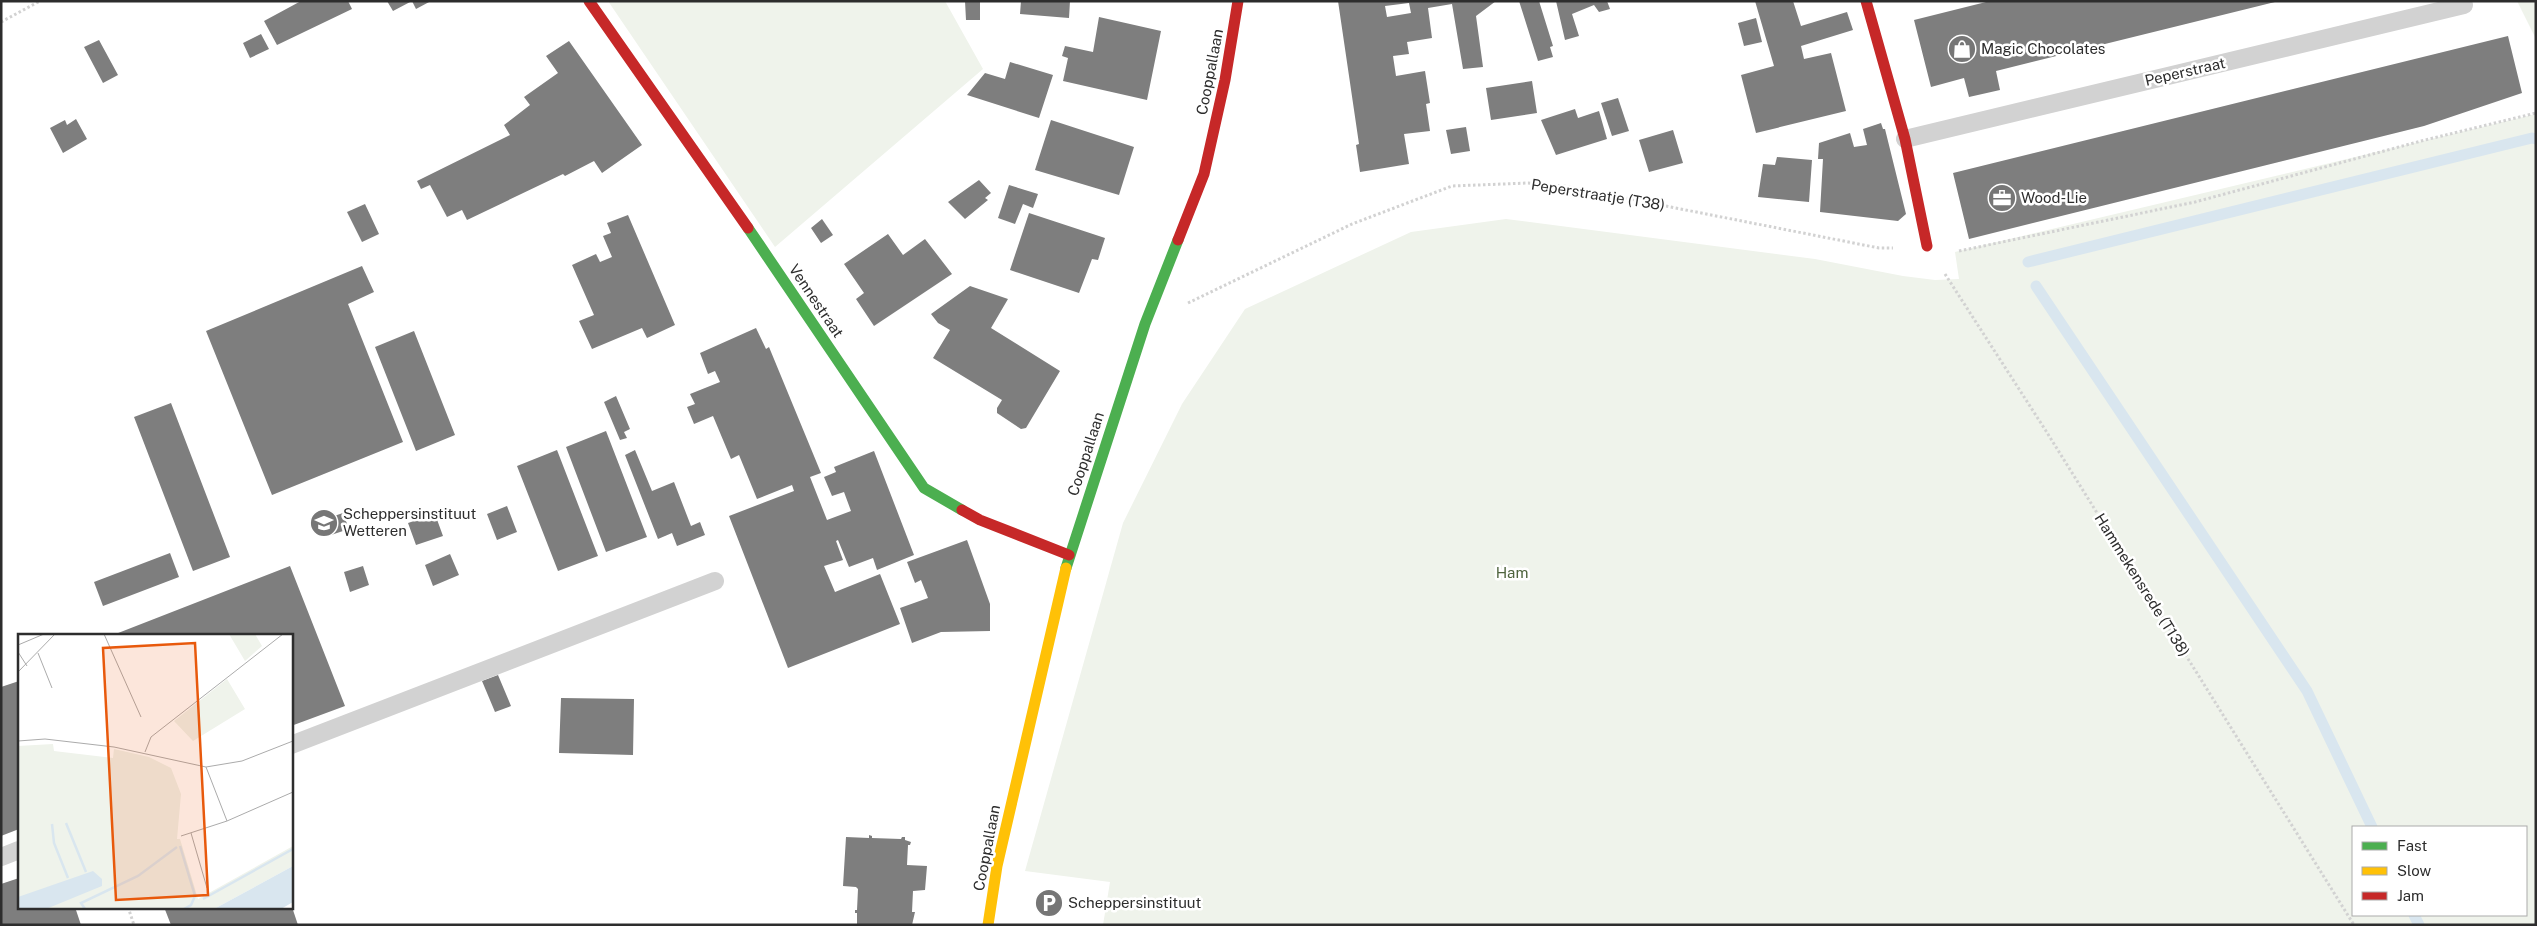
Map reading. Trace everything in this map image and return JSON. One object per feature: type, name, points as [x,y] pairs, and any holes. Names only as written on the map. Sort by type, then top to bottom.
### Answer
[{"type":"street","name":"Vennestraat","points":[[589,1],[705,165],[924,488],[980,520],[1069,555]]},
{"type":"street","name":"Cooppallaan","points":[[988,925],[997,866],[1060,586],[1145,324],[1204,174],[1226,80],[1238,1]]},
{"type":"street","points":[[1866,1],[1905,139],[1927,246]]},
{"type":"lane","name":"Peperstraat","points":[[1905,139],[2464,5]]},
{"type":"lane","points":[[292,745],[716,580]]},
{"type":"lane","points":[[1,857],[18,850]]},
{"type":"path","points":[[1,22],[40,1]]},
{"type":"path","name":"Peperstraatje (T38)","points":[[1145,324],[1352,224],[1452,186],[1520,183],[1564,186],[1879,248],[1907,249],[1927,246],[1954,252],[2195,202],[2422,141],[2536,113]]},
{"type":"path","name":"Hammekensrede (T138)","points":[[1927,246],[2046,431],[2354,925]]},
{"type":"path","points":[[128,908],[134,925]]},
{"type":"green space","points":[[608,1],[945,1],[983,69],[775,247]]},
{"type":"green space","points":[[2517,1],[2536,1],[2536,39]]},
{"type":"green space","name":"Ham","points":[[2536,114],[2536,925],[1103,925],[1110,882],[1025,871],[1123,523],[1182,404],[1245,309],[1411,232],[1506,219],[1815,259],[1903,276],[1935,280],[1959,279],[1955,252]]},
{"type":"building","points":[[301,1],[348,1],[352,9],[277,45],[264,21]]},
{"type":"building","points":[[387,1],[412,1],[393,11]]},
{"type":"building","points":[[412,1],[431,1],[416,9]]},
{"type":"building","points":[[965,1],[980,1],[980,20],[966,20]]},
{"type":"building","points":[[1021,1],[1070,1],[1069,18],[1020,14]]},
{"type":"building","points":[[1338,1],[1496,1],[1476,16],[1483,67],[1463,69],[1452,4],[1428,8],[1432,38],[1407,42],[1409,54],[1393,56],[1396,76],[1425,71],[1430,103],[1426,104],[1430,131],[1404,134],[1409,164],[1360,172],[1356,145],[1359,144]],"holes":[[[1409,3],[1411,13],[1387,17],[1385,6]]]},
{"type":"building","points":[[1519,1],[1539,1],[1553,46],[1550,47],[1553,57],[1538,61]]},
{"type":"building","points":[[1556,1],[1607,1],[1610,9],[1599,12],[1594,5],[1572,14],[1579,36],[1565,40]]},
{"type":"building","points":[[1755,1],[1793,1],[1801,26],[1847,12],[1853,30],[1801,46],[1804,59],[1831,53],[1846,111],[1756,133],[1741,75],[1774,66]]},
{"type":"building","points":[[1990,1],[2275,2],[1996,71],[2000,90],[1969,97],[1964,78],[1931,87],[1914,20]]},
{"type":"building","points":[[1099,17],[1161,31],[1147,100],[1063,81],[1068,58],[1062,56],[1065,46],[1093,52]]},
{"type":"building","points":[[1756,18],[1762,42],[1744,46],[1738,23]]},
{"type":"building","points":[[261,34],[269,49],[250,58],[243,43]]},
{"type":"building","points":[[2508,36],[2522,93],[2424,126],[1969,239],[1953,173]]},
{"type":"building","points":[[99,40],[118,75],[103,83],[84,47]]},
{"type":"building","points":[[569,41],[642,145],[602,173],[594,161],[467,220],[462,210],[447,217],[430,185],[421,189],[417,181],[510,135],[504,125],[530,105],[524,97],[558,73],[546,56]]},
{"type":"building","points":[[1010,62],[1053,75],[1039,118],[967,95],[985,73],[1005,79]]},
{"type":"building","points":[[1532,81],[1537,113],[1491,120],[1486,88]]},
{"type":"building","points":[[1618,98],[1629,131],[1612,136],[1601,103]]},
{"type":"building","points":[[1575,109],[1578,118],[1599,111],[1607,139],[1556,155],[1541,120]]},
{"type":"building","points":[[76,119],[87,139],[63,153],[50,128],[65,120],[67,125]]},
{"type":"building","points":[[1051,120],[1134,147],[1119,195],[1035,170]]},
{"type":"building","points":[[1881,123],[1883,129],[1885,129],[1906,214],[1898,221],[1820,212],[1823,159],[1818,159],[1819,143],[1850,133],[1854,147],[1867,145],[1863,129]]},
{"type":"building","points":[[1466,127],[1470,151],[1451,154],[1446,130]]},
{"type":"building","points":[[1673,130],[1683,163],[1649,172],[1639,140]]},
{"type":"building","points":[[1777,157],[1812,160],[1809,202],[1758,197],[1763,164],[1775,165]]},
{"type":"building","points":[[979,180],[991,193],[985,198],[988,200],[965,219],[948,202]]},
{"type":"building","points":[[1009,185],[1038,194],[1033,208],[1023,204],[1015,224],[998,218]]},
{"type":"building","points":[[365,204],[379,234],[362,242],[347,212]]},
{"type":"building","points":[[1029,213],[1105,238],[1098,260],[1092,259],[1079,293],[1010,270]]},
{"type":"building","points":[[628,215],[675,325],[647,338],[642,328],[592,349],[579,321],[594,315],[572,265],[596,254],[600,262],[612,257],[603,236],[611,233],[607,223]]},
{"type":"building","points":[[822,219],[833,235],[821,243],[811,228]]},
{"type":"building","points":[[888,234],[903,255],[925,239],[952,274],[874,326],[856,299],[864,293],[844,264]]},
{"type":"building","points":[[362,266],[374,292],[348,304],[403,442],[272,495],[206,331]]},
{"type":"building","points":[[970,286],[1008,299],[991,328],[1060,371],[1026,428],[1021,429],[997,413],[997,408],[1002,400],[933,358],[950,330],[938,323],[931,314]]},
{"type":"building","points":[[756,328],[766,349],[769,347],[821,473],[810,477],[827,520],[851,511],[844,492],[832,496],[824,477],[836,472],[834,467],[874,451],[914,555],[877,570],[873,558],[849,567],[838,540],[836,541],[843,560],[824,566],[835,592],[880,574],[900,624],[788,668],[729,516],[794,491],[792,485],[757,499],[739,455],[731,459],[713,416],[694,424],[687,407],[695,404],[690,394],[720,382],[715,371],[708,374],[700,353]]},
{"type":"building","points":[[414,331],[455,435],[416,451],[375,347]]},
{"type":"building","points":[[616,396],[630,429],[624,432],[627,438],[620,440],[604,402]]},
{"type":"building","points":[[171,403],[230,557],[193,571],[134,417]]},
{"type":"building","points":[[606,431],[647,537],[606,552],[566,447]]},
{"type":"building","points":[[557,450],[598,556],[558,571],[517,466]]},
{"type":"building","points":[[635,450],[652,491],[674,482],[691,526],[700,522],[705,535],[677,546],[672,533],[658,539],[625,455]]},
{"type":"building","points":[[507,506],[517,532],[497,540],[487,514]]},
{"type":"building","points":[[343,513],[349,529],[331,535],[325,519]]},
{"type":"building","points":[[435,514],[443,536],[416,545],[408,523]]},
{"type":"building","points":[[967,540],[990,604],[990,631],[941,632],[912,643],[900,608],[928,598],[921,580],[915,583],[907,562]]},
{"type":"building","points":[[170,553],[179,577],[103,606],[94,582]]},
{"type":"building","points":[[450,554],[459,575],[433,586],[425,565]]},
{"type":"building","points":[[290,566],[345,706],[292,726],[292,634],[116,634]]},
{"type":"building","points":[[363,566],[369,585],[350,592],[344,572]]},
{"type":"building","points":[[498,675],[511,706],[495,712],[482,681]]},
{"type":"building","points":[[18,681],[18,829],[1,836],[1,687]]},
{"type":"building","points":[[561,698],[634,699],[633,755],[559,753]]},
{"type":"building","points":[[869,835],[872,838],[901,839],[905,837],[905,840],[911,842],[908,845],[907,865],[927,866],[925,890],[913,891],[912,912],[915,912],[912,925],[857,925],[857,913],[855,913],[855,910],[857,910],[858,889],[856,887],[843,886],[846,837],[869,838]]},
{"type":"building","points":[[18,878],[18,908],[75,908],[81,925],[1,925],[1,884]]},
{"type":"building","points":[[292,907],[298,925],[171,925],[164,908]]},
{"type":"waterway","points":[[2028,262],[2532,138],[2536,139]]},
{"type":"waterway","points":[[2036,286],[2307,691],[2372,826]]},
{"type":"waterway","points":[[2414,916],[2419,925]]},
{"type":"traffic: fast","points":[[748,228],[924,488],[962,510]]},
{"type":"traffic: fast","points":[[1066,568],[1145,324],[1178,240]]},
{"type":"traffic: slow","points":[[988,925],[997,866],[1066,568]]},
{"type":"traffic: jam","points":[[589,1],[748,228]]},
{"type":"traffic: jam","points":[[1178,240],[1204,174],[1225,80],[1238,1]]},
{"type":"traffic: jam","points":[[1866,1],[1905,139],[1927,246]]},
{"type":"traffic: jam","points":[[962,510],[980,520],[1069,555]]},
{"type":"place","name":"Magic Chocolates","points":[[1962,49]]},
{"type":"place","name":"Wood-Lie","points":[[2002,198]]},
{"type":"place","name":"Scheppersinstituut Wetteren","points":[[324,523]]},
{"type":"place","name":"Scheppersinstituut","points":[[1049,903]]}]
